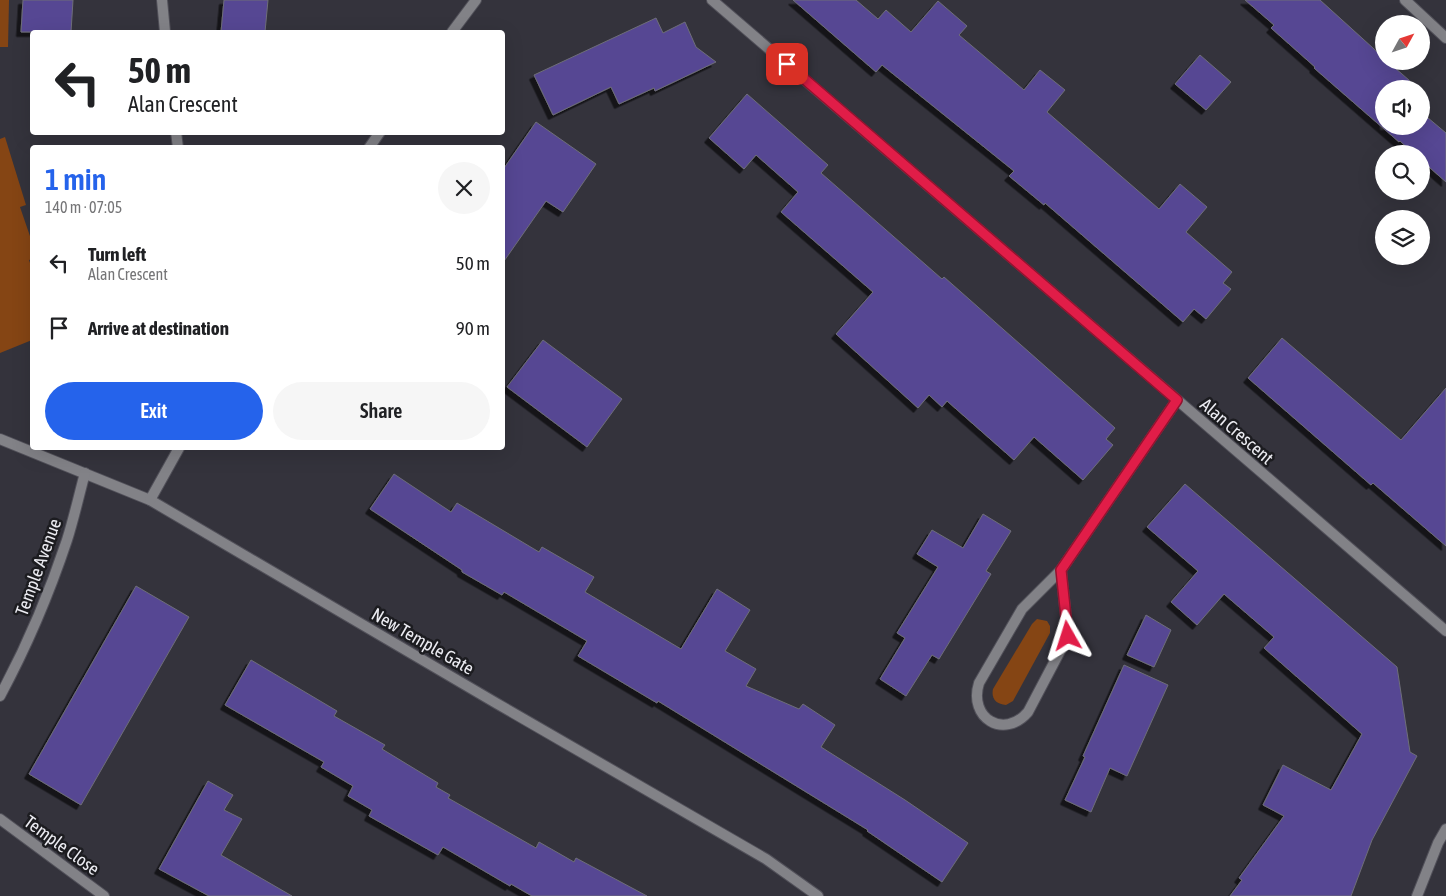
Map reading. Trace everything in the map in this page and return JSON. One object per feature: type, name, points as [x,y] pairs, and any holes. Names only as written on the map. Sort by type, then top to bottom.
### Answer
[{"type":"street","points":[[162,0],[165,30]]},
{"type":"street","points":[[454,30],[476,0]]},
{"type":"street","name":"Alan Crescent","points":[[712,0],[1446,631]]},
{"type":"street","points":[[1404,0],[1446,38]]},
{"type":"street","points":[[1061,570],[1068,636],[1028,712],[1014,724],[994,723],[980,711],[976,702],[976,692],[979,683],[1022,609],[1061,570],[1177,400]]},
{"type":"street","name":"New Temple Gate","points":[[0,439],[150,500],[766,859],[818,896]]},
{"type":"street","points":[[150,500],[178,450]]},
{"type":"street","name":"Temple Avenue","points":[[0,696],[44,604],[67,540],[85,473]]},
{"type":"street","name":"Temple Close","points":[[0,820],[104,896]]},
{"type":"street","points":[[1417,896],[1438,843],[1446,829]]},
{"type":"shaded area","points":[[0,0],[9,0],[8,47],[0,47]]},
{"type":"shaded area","points":[[5,137],[26,205],[20,207],[30,236],[30,341],[0,353],[0,139]]},
{"type":"shaded area","points":[[1037,619],[1047,621],[1050,626],[1050,633],[1013,701],[1006,705],[999,703],[994,698],[993,689],[1032,624]]},
{"type":"building","points":[[23,0],[73,0],[71,30],[30,30],[30,32],[21,32]]},
{"type":"building","points":[[224,0],[268,0],[265,30],[221,30]]},
{"type":"building","points":[[793,0],[856,0],[878,19],[886,10],[911,32],[938,1],[967,26],[959,35],[1024,90],[1040,70],[1065,90],[1047,112],[1159,209],[1180,184],[1207,207],[1186,232],[1232,272],[1223,283],[1231,289],[1206,319],[1194,309],[1183,322],[1045,203],[1044,205],[1009,176],[1014,171],[882,65],[876,72]]},
{"type":"building","points":[[1245,0],[1320,0],[1375,50],[1375,70],[1397,70],[1409,80],[1375,80],[1375,121],[1271,28],[1274,25]]},
{"type":"building","points":[[656,18],[663,33],[685,22],[696,47],[716,62],[655,91],[654,88],[619,104],[611,87],[553,115],[534,75]]},
{"type":"building","points":[[1200,55],[1231,82],[1206,110],[1175,84]]},
{"type":"building","points":[[747,94],[828,165],[821,173],[942,279],[944,277],[1115,428],[1106,439],[1113,445],[1083,480],[1034,437],[1014,460],[947,401],[942,407],[929,395],[918,408],[836,334],[873,292],[781,212],[798,192],[756,155],[744,169],[709,138]]},
{"type":"building","points":[[1430,120],[1446,133],[1446,182],[1430,168],[1430,145],[1404,145],[1391,135],[1430,135]]},
{"type":"building","points":[[536,122],[596,164],[563,212],[546,201],[505,260],[505,167]]},
{"type":"building","points":[[1282,338],[1401,440],[1446,388],[1446,546],[1373,483],[1371,485],[1248,378]]},
{"type":"building","points":[[543,340],[622,399],[587,447],[507,387]]},
{"type":"building","points":[[394,474],[451,512],[457,503],[539,552],[542,547],[594,577],[585,592],[681,649],[717,589],[750,610],[725,651],[756,669],[746,686],[799,709],[803,704],[835,725],[821,747],[905,800],[968,843],[942,882],[868,830],[658,701],[657,703],[578,656],[587,641],[504,592],[502,595],[462,572],[462,570],[370,509]]},
{"type":"building","points":[[1185,484],[1397,667],[1410,752],[1417,756],[1372,840],[1351,896],[1230,896],[1242,880],[1239,878],[1284,816],[1263,805],[1283,765],[1331,790],[1362,734],[1264,648],[1274,637],[1224,594],[1197,625],[1171,602],[1198,571],[1147,527]]},
{"type":"building","points":[[983,514],[1011,531],[986,571],[991,574],[939,659],[932,655],[906,696],[880,679],[905,638],[897,633],[938,567],[917,554],[932,530],[963,548]]},
{"type":"building","points":[[136,586],[189,617],[81,805],[29,774]]},
{"type":"building","points":[[1146,615],[1171,630],[1154,667],[1127,655]]},
{"type":"building","points":[[251,660],[337,711],[334,716],[385,745],[382,749],[438,783],[436,787],[450,795],[448,798],[536,848],[539,842],[574,862],[576,858],[647,896],[532,896],[511,884],[510,886],[443,847],[438,855],[369,816],[372,810],[348,796],[353,786],[321,767],[324,762],[225,705]]},
{"type":"building","points":[[1124,665],[1168,685],[1127,776],[1110,768],[1091,812],[1065,800]]},
{"type":"building","points":[[208,781],[233,795],[224,810],[242,819],[221,855],[292,896],[209,896],[159,869]]},
{"type":"route","points":[[787,64],[1177,400],[1061,570],[1068,636]]}]
